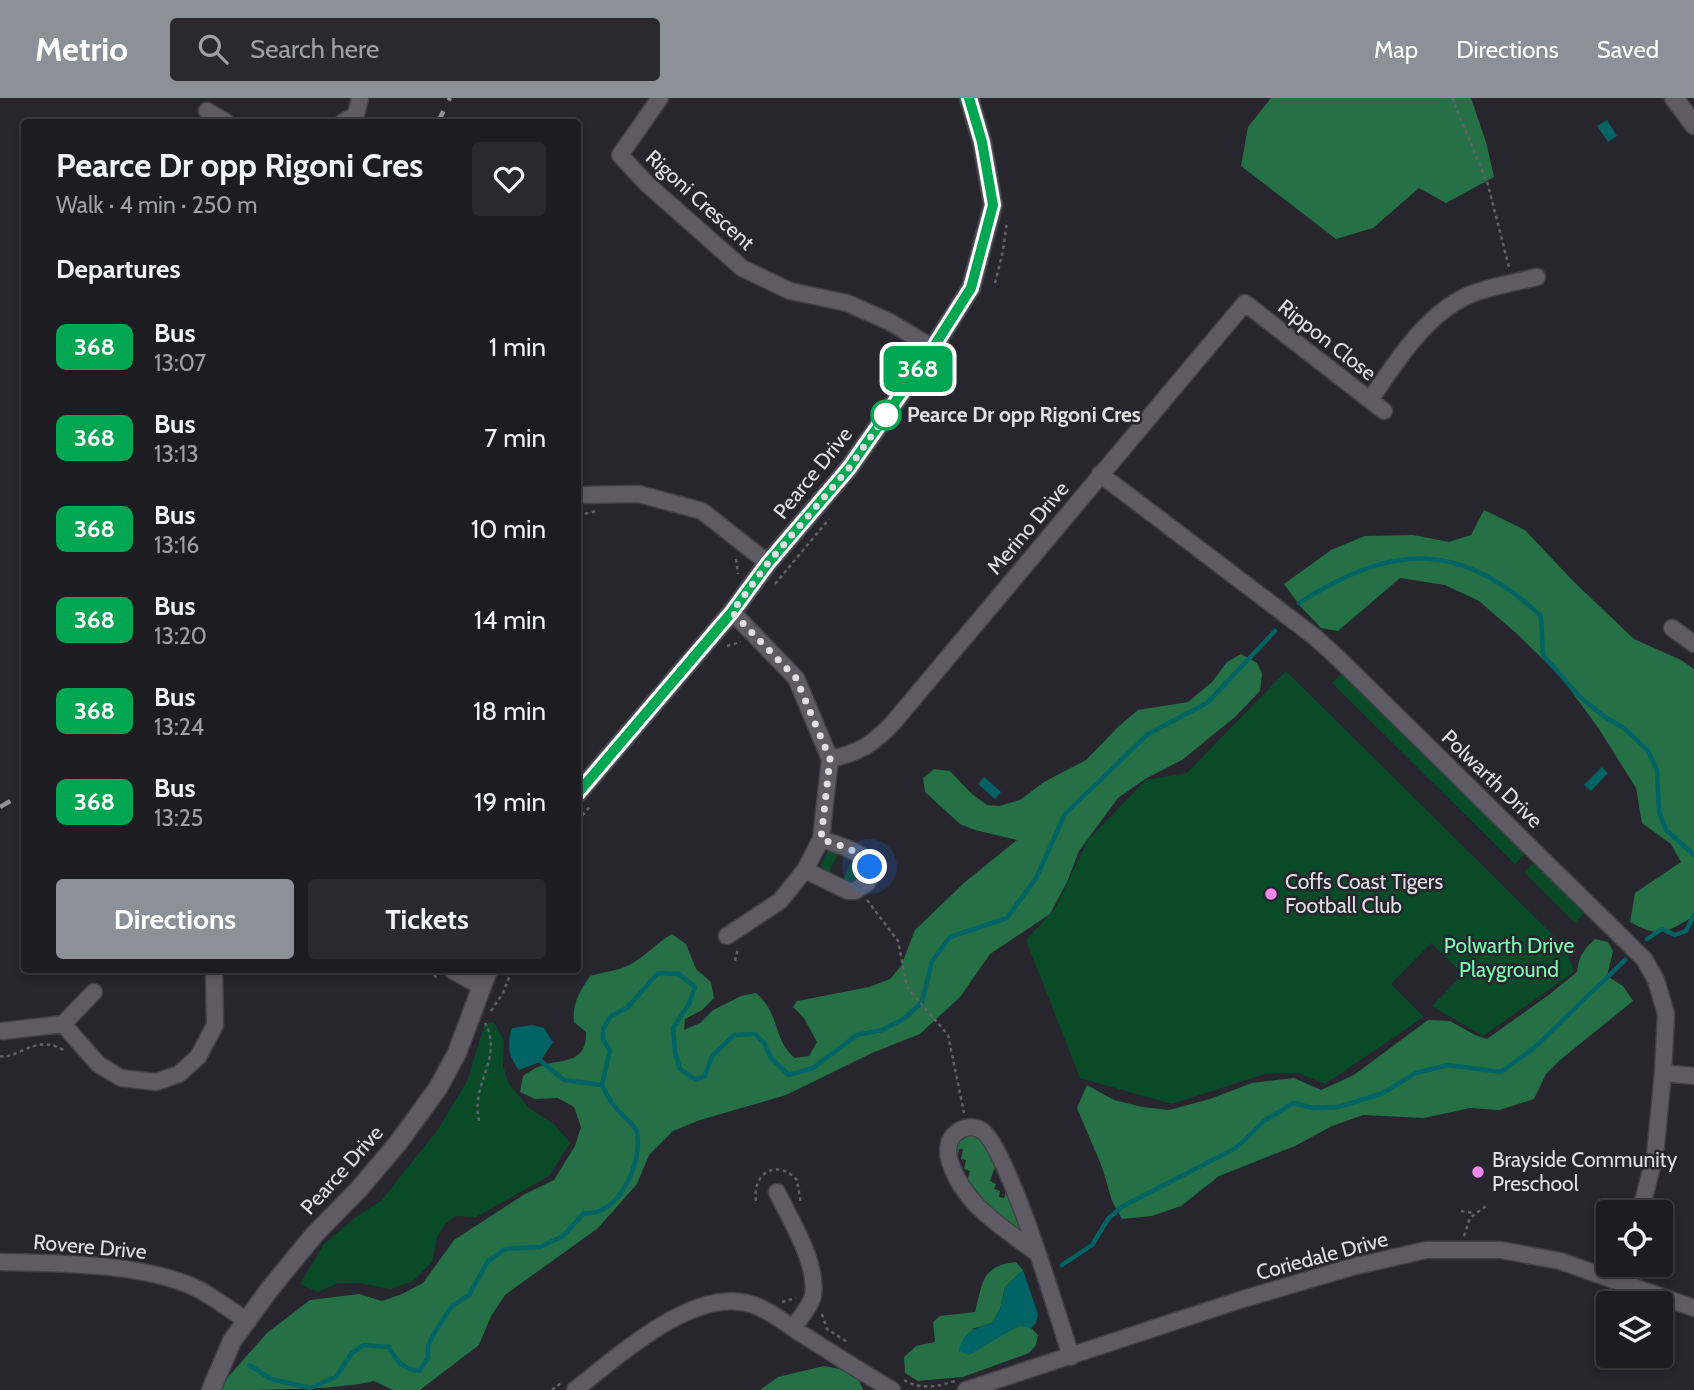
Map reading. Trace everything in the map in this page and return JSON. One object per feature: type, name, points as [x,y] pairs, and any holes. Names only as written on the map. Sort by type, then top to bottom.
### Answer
[{"type":"street","points":[[348,119],[356,114],[360,98]]},
{"type":"street","name":"Rigoni Crescent","points":[[660,98],[620,155],[647,184],[742,268],[790,291],[846,303],[890,322],[933,348]]},
{"type":"street","name":"Pearce Drive","points":[[581,789],[732,612],[768,563],[849,468],[933,348],[971,288],[993,205],[982,142],[969,98]]},
{"type":"street","points":[[1674,98],[1694,125]]},
{"type":"street","points":[[207,111],[221,119]]},
{"type":"street","points":[[1370,400],[1414,341],[1444,310],[1473,293],[1537,277]]},
{"type":"street","name":"Rippon Close","points":[[1245,303],[1384,411]]},
{"type":"street","name":"Merino Drive","points":[[830,759],[851,755],[874,742],[893,723],[1245,303]]},
{"type":"street","name":"Polwarth Drive","points":[[1100,474],[1339,659],[1644,959],[1656,981],[1666,1014],[1655,1155],[1643,1200]]},
{"type":"street","points":[[581,495],[639,494],[702,511],[768,563]]},
{"type":"street","points":[[727,936],[780,901],[805,870],[821,839],[830,759],[796,678],[732,612]]},
{"type":"street","points":[[1672,628],[1694,644]]},
{"type":"street","points":[[805,870],[848,891],[856,891],[867,883],[870,867],[867,860],[860,854],[821,839]]},
{"type":"street","points":[[63,1024],[98,1064],[121,1078],[156,1082],[178,1074],[198,1057],[204,1046],[215,1025],[214,973]]},
{"type":"street","points":[[447,976],[485,978]]},
{"type":"street","name":"Pearce Drive","points":[[211,1390],[232,1341],[286,1268],[398,1143],[438,1088],[457,1054],[485,978]]},
{"type":"street","points":[[2,1031],[63,1024],[94,992]]},
{"type":"street","points":[[1663,1073],[1694,1076]]},
{"type":"street","points":[[1037,1253],[988,1217],[966,1195],[948,1155],[949,1143],[958,1130],[974,1127],[988,1134],[993,1141],[1037,1253],[1072,1357]]},
{"type":"street","points":[[777,1192],[813,1276],[813,1298],[793,1328]]},
{"type":"street","name":"Coriedale Drive","points":[[961,1385],[1072,1357],[1243,1299],[1352,1267],[1426,1250],[1500,1250],[1596,1268]]},
{"type":"street","name":"Rovere Drive","points":[[0,1262],[145,1271],[199,1289],[248,1321]]},
{"type":"street","name":"Coriedale Drive","points":[[1629,1277],[1694,1308]]},
{"type":"street","points":[[575,1390],[653,1330],[691,1310],[741,1302],[761,1309],[898,1385]]},
{"type":"path","points":[[1452,98],[1488,185],[1514,283]]},
{"type":"path","points":[[581,514],[608,510]]},
{"type":"path","points":[[774,586],[832,516]]},
{"type":"path","points":[[735,554],[739,579]]},
{"type":"path","points":[[865,897],[898,941],[907,987],[948,1035],[965,1116]]},
{"type":"path","points":[[479,1121],[477,1095],[491,1054],[492,1036],[485,1023],[503,993],[511,973]]},
{"type":"path","points":[[0,1056],[5,1057],[44,1044],[55,1045],[67,1052]]},
{"type":"path","points":[[756,1201],[754,1191],[764,1173],[783,1170],[797,1180],[802,1204]]},
{"type":"path","points":[[1463,1250],[1466,1225],[1475,1213],[1486,1206]]},
{"type":"path","points":[[1461,1211],[1475,1213]]},
{"type":"path","points":[[821,1312],[827,1329],[858,1349]]},
{"type":"path","points":[[898,1385],[961,1385]]},
{"type":"green space","name":"Coffs Coast Tigers Football Club","points":[[1286,671],[1566,948],[1574,972],[1483,1036],[1432,1006],[1463,974],[1431,943],[1391,984],[1424,1017],[1325,1084],[1298,1073],[1265,1074],[1172,1104],[1080,1078],[1026,940],[1055,909],[1088,840],[1146,780],[1187,773]]},
{"type":"green space","points":[[1341,674],[1525,854],[1515,864],[1332,683]]},
{"type":"green space","points":[[840,850],[827,876],[821,864],[827,852]]},
{"type":"green space","points":[[854,857],[863,869],[860,877],[853,883],[841,883]]},
{"type":"green space","points":[[1534,862],[1585,912],[1575,923],[1524,872]]},
{"type":"green space","points":[[494,1022],[504,1041],[503,1066],[509,1084],[529,1108],[555,1125],[570,1143],[549,1176],[476,1217],[456,1216],[445,1224],[437,1237],[432,1262],[413,1281],[390,1289],[359,1283],[338,1283],[318,1292],[300,1284],[324,1244],[357,1216],[381,1201],[439,1128],[467,1081],[485,1023]]},
{"type":"shaded area","points":[[1271,98],[1471,98],[1486,142],[1494,177],[1446,203],[1419,188],[1373,228],[1336,239],[1241,166],[1248,127]]},
{"type":"shaded area","points":[[1607,120],[1617,136],[1608,142],[1597,126]]},
{"type":"shaded area","points":[[1484,510],[1525,530],[1574,582],[1634,639],[1681,660],[1694,669],[1694,921],[1689,919],[1660,932],[1647,930],[1630,922],[1635,893],[1681,862],[1671,844],[1642,823],[1636,788],[1599,729],[1561,677],[1479,601],[1445,585],[1400,578],[1338,631],[1321,628],[1284,584],[1331,550],[1365,536],[1413,535],[1449,542],[1471,535]]},
{"type":"shaded area","points":[[1241,654],[1257,663],[1262,674],[1260,691],[1235,717],[1182,760],[1145,779],[1118,798],[1079,851],[1050,914],[990,954],[960,997],[920,1034],[872,1053],[786,1095],[700,1120],[673,1131],[649,1155],[637,1184],[598,1228],[505,1295],[491,1316],[479,1345],[420,1390],[393,1390],[374,1381],[300,1389],[222,1390],[219,1387],[267,1333],[310,1300],[359,1294],[382,1301],[402,1294],[423,1283],[454,1240],[525,1194],[554,1180],[575,1146],[581,1127],[574,1107],[558,1098],[535,1099],[520,1092],[523,1076],[546,1064],[571,1059],[582,1051],[586,1032],[574,1022],[574,1009],[590,976],[629,965],[672,934],[686,944],[696,969],[711,982],[714,998],[702,1010],[685,1019],[684,1030],[700,1023],[713,1010],[741,996],[756,993],[769,1009],[788,1051],[795,1058],[809,1056],[817,1042],[804,1018],[793,1007],[797,1001],[869,987],[890,979],[901,966],[915,930],[965,882],[1017,840],[960,824],[925,792],[923,778],[934,769],[950,771],[987,805],[999,806],[1020,800],[1044,782],[1086,760],[1138,710],[1188,702],[1212,682],[1227,662]]},
{"type":"shaded area","points":[[1602,767],[1608,773],[1591,791],[1584,785]]},
{"type":"shaded area","points":[[984,777],[1001,792],[995,799],[978,784]]},
{"type":"shaded area","points":[[1595,939],[1608,942],[1613,951],[1607,976],[1623,986],[1633,1001],[1560,1060],[1546,1074],[1534,1099],[1499,1110],[1470,1108],[1424,1118],[1363,1115],[1219,1176],[1181,1206],[1152,1216],[1122,1219],[1112,1201],[1102,1167],[1077,1108],[1087,1085],[1114,1100],[1169,1110],[1210,1099],[1252,1083],[1294,1078],[1321,1090],[1354,1075],[1428,1020],[1450,1021],[1487,1039],[1577,972],[1582,954]]},
{"type":"shaded area","points":[[532,1025],[544,1028],[553,1042],[540,1062],[519,1070],[510,1050],[512,1028]]},
{"type":"shaded area","points":[[967,1133],[980,1135],[997,1161],[990,1181],[996,1184],[994,1189],[1000,1191],[999,1197],[1004,1198],[1007,1187],[1026,1235],[1023,1239],[966,1186],[970,1171],[964,1169],[966,1160],[961,1159],[963,1149],[959,1149],[956,1161],[955,1152],[958,1142]]},
{"type":"shaded area","points":[[1016,1262],[1023,1270],[1005,1287],[1000,1309],[992,1323],[972,1329],[998,1337],[1020,1325],[1031,1328],[1038,1335],[1036,1345],[1029,1353],[963,1377],[918,1381],[905,1373],[904,1357],[916,1346],[935,1342],[933,1322],[940,1316],[975,1312],[985,1277],[996,1267]]},
{"type":"shaded area","points":[[1023,1270],[1038,1314],[1036,1323],[1031,1328],[1020,1325],[969,1355],[959,1351],[963,1339],[971,1332],[992,1323],[1000,1309],[1005,1287]]},
{"type":"shaded area","points":[[824,1366],[853,1375],[863,1390],[760,1390],[778,1377]]},
{"type":"waterway","points":[[1299,603],[1332,583],[1364,569],[1394,561],[1424,558],[1453,562],[1482,573],[1511,591],[1541,616],[1543,655],[1579,696],[1625,729],[1648,751],[1657,770],[1659,811],[1666,830],[1694,855]]},
{"type":"waterway","points":[[249,1365],[271,1379],[310,1388],[336,1377],[351,1354],[363,1345],[389,1347],[401,1364],[419,1371],[428,1358],[428,1345],[438,1327],[452,1306],[469,1295],[488,1261],[505,1249],[540,1247],[563,1236],[584,1213],[607,1207],[626,1186],[636,1158],[637,1133],[612,1103],[602,1085],[610,1050],[603,1040],[603,1029],[611,1016],[627,1008],[658,973],[679,974],[695,987],[689,1004],[673,1028],[680,1069],[696,1080],[705,1076],[712,1056],[734,1035],[755,1034],[764,1043],[771,1058],[789,1075],[813,1068],[857,1035],[882,1030],[905,1018],[922,1002],[932,961],[950,937],[1007,918],[1036,878],[1065,814],[1148,734],[1207,703],[1275,631]]},
{"type":"waterway","points":[[1647,939],[1662,929],[1675,935],[1686,931],[1694,915]]},
{"type":"waterway","points":[[1062,1265],[1092,1245],[1108,1219],[1123,1206],[1236,1148],[1264,1121],[1293,1103],[1313,1108],[1338,1107],[1381,1094],[1416,1073],[1448,1065],[1501,1072],[1535,1047],[1625,960]]},
{"type":"waterway","points":[[537,1058],[564,1080],[602,1085]]},
{"type":"railway","points":[[440,119],[450,98]]},
{"type":"railway","points":[[0,807],[21,795]]},
{"type":"bus line","name":"368","points":[[581,789],[732,612],[768,563],[849,468],[933,348],[971,288],[993,205],[982,142],[969,98]]},
{"type":"place","name":"Pearce Dr opp Rigoni Cres","points":[[886,415]]},
{"type":"place","name":"Coffs Coast Tigers Football Club","points":[[1271,894]]},
{"type":"place","name":"Brayside Community Preschool","points":[[1478,1172]]},
{"type":"route","points":[[870,867],[860,854],[821,839],[830,759],[796,678],[732,612],[768,563],[849,468],[891,408],[886,415]]},
{"type":"park label","name":"Polwarth Drive Playground","points":[[1509,958]]}]
